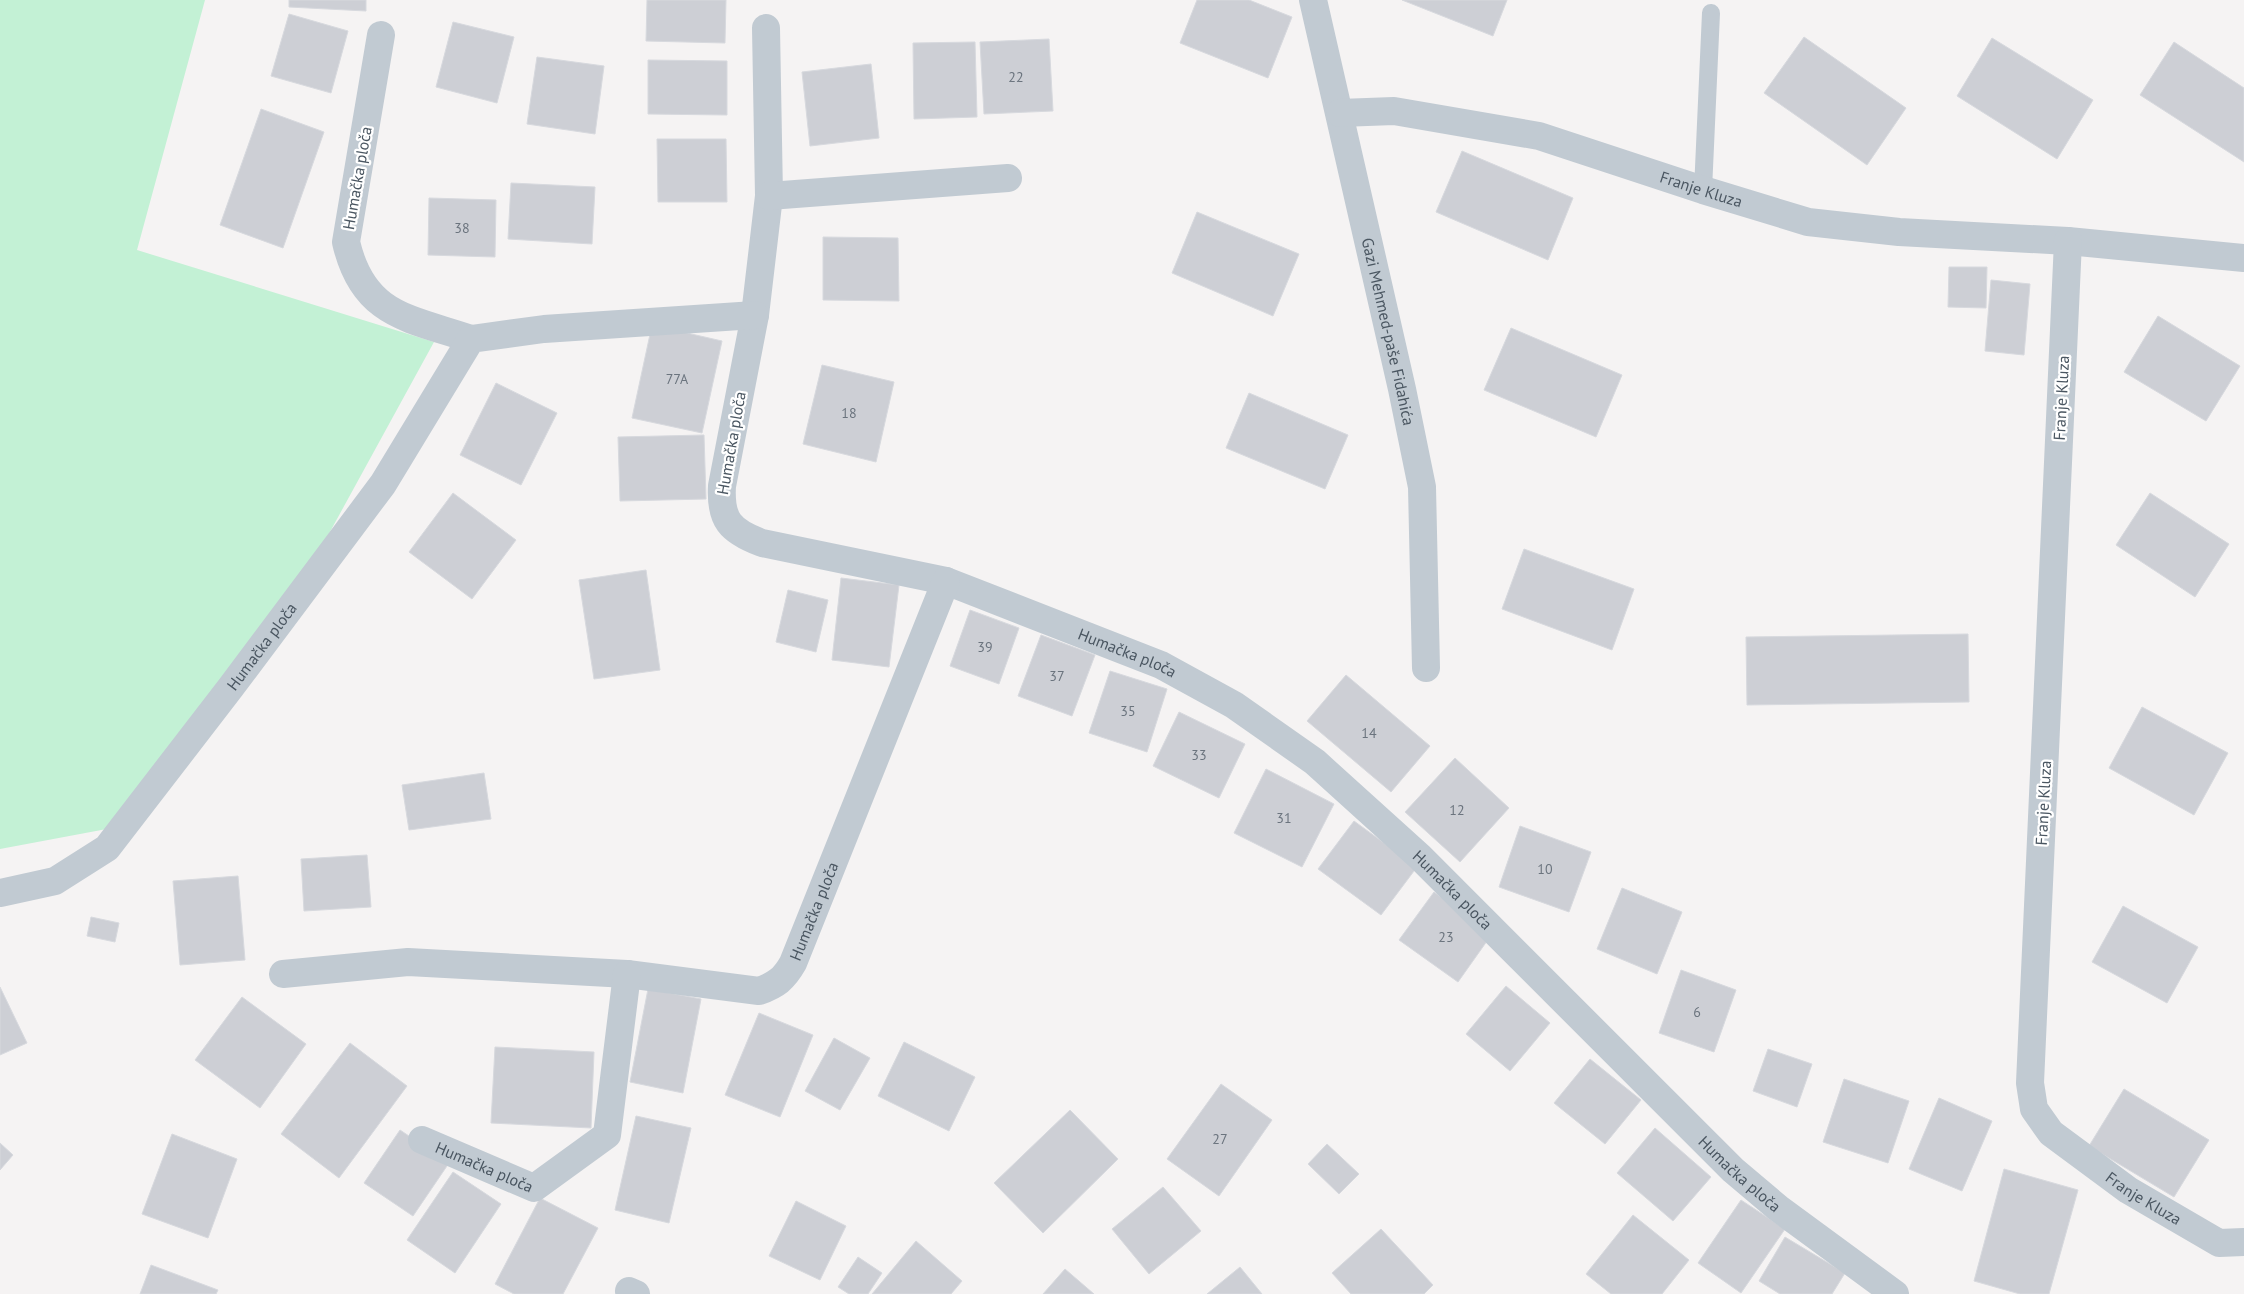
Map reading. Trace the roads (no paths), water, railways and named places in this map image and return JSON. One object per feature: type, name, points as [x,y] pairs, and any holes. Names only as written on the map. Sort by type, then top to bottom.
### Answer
[{"type":"street","name":"Gazi Mehmed-paše Fidahića","points":[[1312,0],[1340,114],[1402,389],[1422,487],[1426,668]]},
{"type":"street","name":"Humačka ploča","points":[[766,28],[769,196],[755,315],[722,486],[721,505],[727,522],[742,536],[762,543],[946,581],[1161,665],[1234,704],[1315,762],[1420,857],[1733,1170],[1778,1208],[1895,1294]]},
{"type":"street","name":"Humačka ploča","points":[[381,35],[346,242],[351,262],[359,280],[373,296],[393,313],[472,339],[544,329],[755,315]]},
{"type":"street","name":"Franje Kluza","points":[[1340,114],[1394,111],[1538,136],[1808,222],[1899,232],[2068,241],[2244,258]]},
{"type":"street","points":[[769,196],[1008,178]]},
{"type":"street","name":"Franje Kluza","points":[[2068,241],[2030,1073],[2034,1109],[2051,1134],[2128,1190],[2219,1243],[2244,1242]]},
{"type":"street","name":"Humačka ploča","points":[[0,893],[55,881],[107,848],[383,484],[472,339]]},
{"type":"street","name":"Humačka ploča","points":[[283,974],[408,962],[627,974],[759,992],[774,986],[785,977],[793,964],[946,581]]},
{"type":"street","name":"Humačka ploča","points":[[422,1140],[534,1188],[607,1135],[627,974]]},
{"type":"lane","points":[[1703,190],[1710,13]]}]
